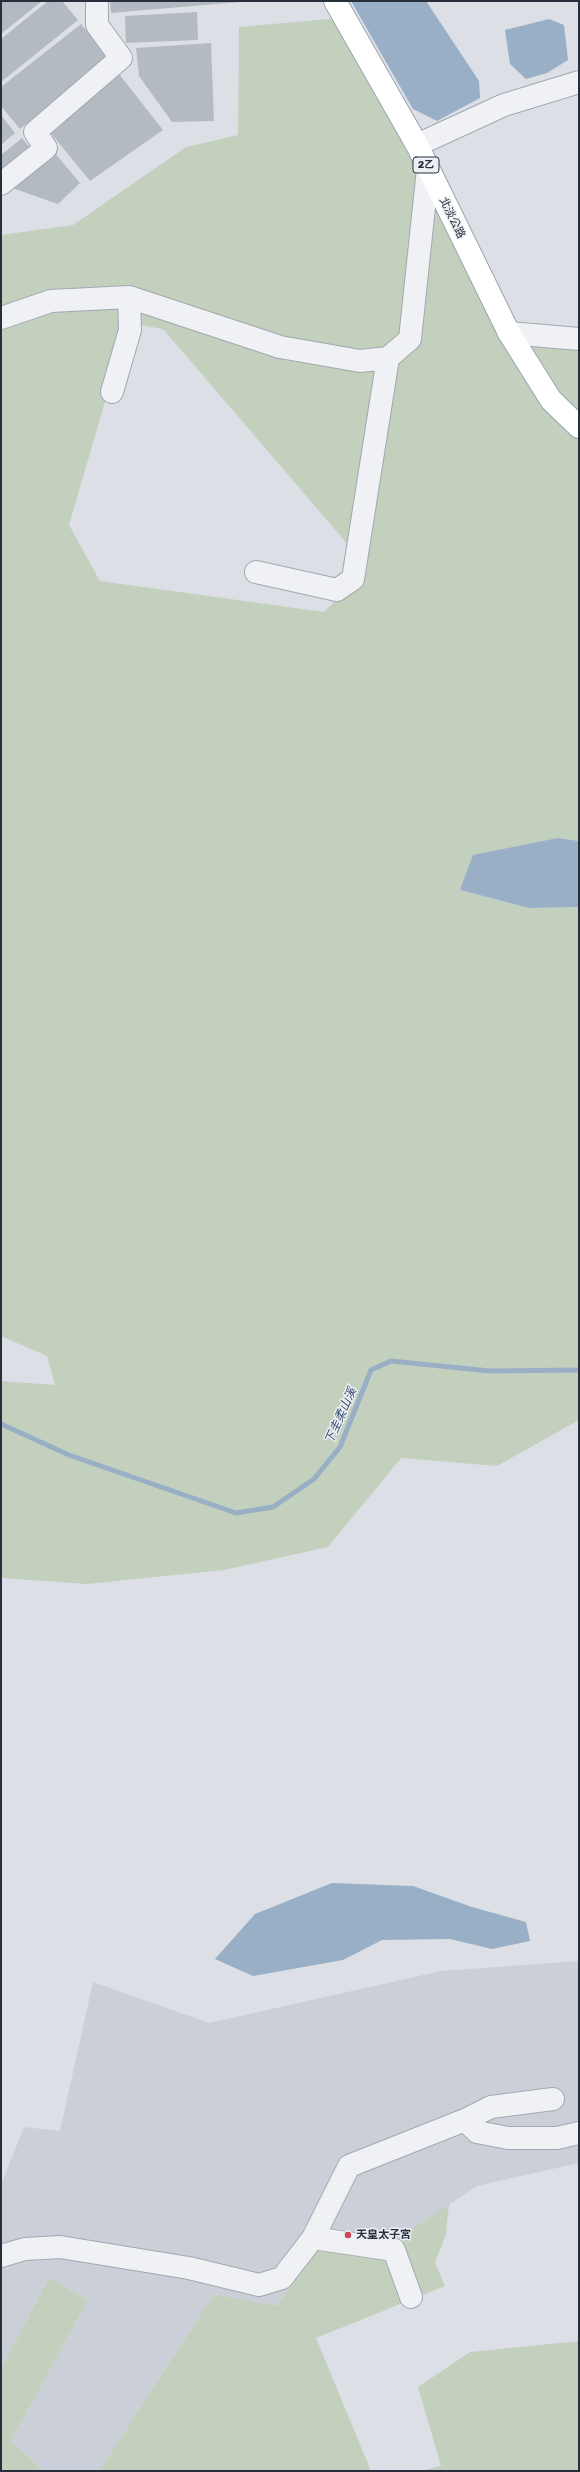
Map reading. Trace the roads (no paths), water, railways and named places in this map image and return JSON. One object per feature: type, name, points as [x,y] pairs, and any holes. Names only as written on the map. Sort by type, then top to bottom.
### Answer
[{"type":"main road","name":"北淡公路","points":[[335,1],[417,145],[509,333],[551,400],[579,427]]},
{"type":"street","points":[[1,184],[46,148],[35,132],[121,58],[97,25],[97,1]]},
{"type":"street","points":[[417,145],[504,105],[579,82]]},
{"type":"street","points":[[1,318],[50,301],[129,297],[280,347],[360,361],[388,358],[410,339],[428,169]]},
{"type":"street","points":[[112,392],[130,330],[129,297]]},
{"type":"street","points":[[509,333],[579,339]]},
{"type":"street","points":[[256,572],[337,590],[353,579],[388,358]]},
{"type":"street","points":[[1,2256],[25,2249],[60,2247],[189,2268],[259,2285],[282,2278],[313,2238],[349,2166],[464,2120],[491,2107],[553,2099]]},
{"type":"street","points":[[464,2120],[477,2132],[508,2138],[557,2138],[579,2133]]},
{"type":"street","points":[[313,2238],[394,2250],[411,2297]]},
{"type":"water","points":[[351,1],[426,1],[479,81],[480,98],[437,121],[413,109]]},
{"type":"water","points":[[549,19],[564,25],[568,60],[547,73],[526,79],[510,64],[505,30]]},
{"type":"water","points":[[558,838],[579,841],[579,907],[529,908],[460,890],[473,855]]},
{"type":"water","points":[[332,1883],[413,1886],[472,1907],[526,1922],[530,1941],[492,1949],[450,1939],[382,1940],[343,1960],[253,1976],[215,1959],[255,1914]]},
{"type":"waterway","name":"下圭柔山溪","points":[[1,1424],[69,1455],[236,1513],[273,1507],[314,1479],[340,1447],[371,1370],[391,1361],[490,1371],[579,1370]]},
{"type":"place","name":"天皇太子宮","points":[[348,2235]]}]
